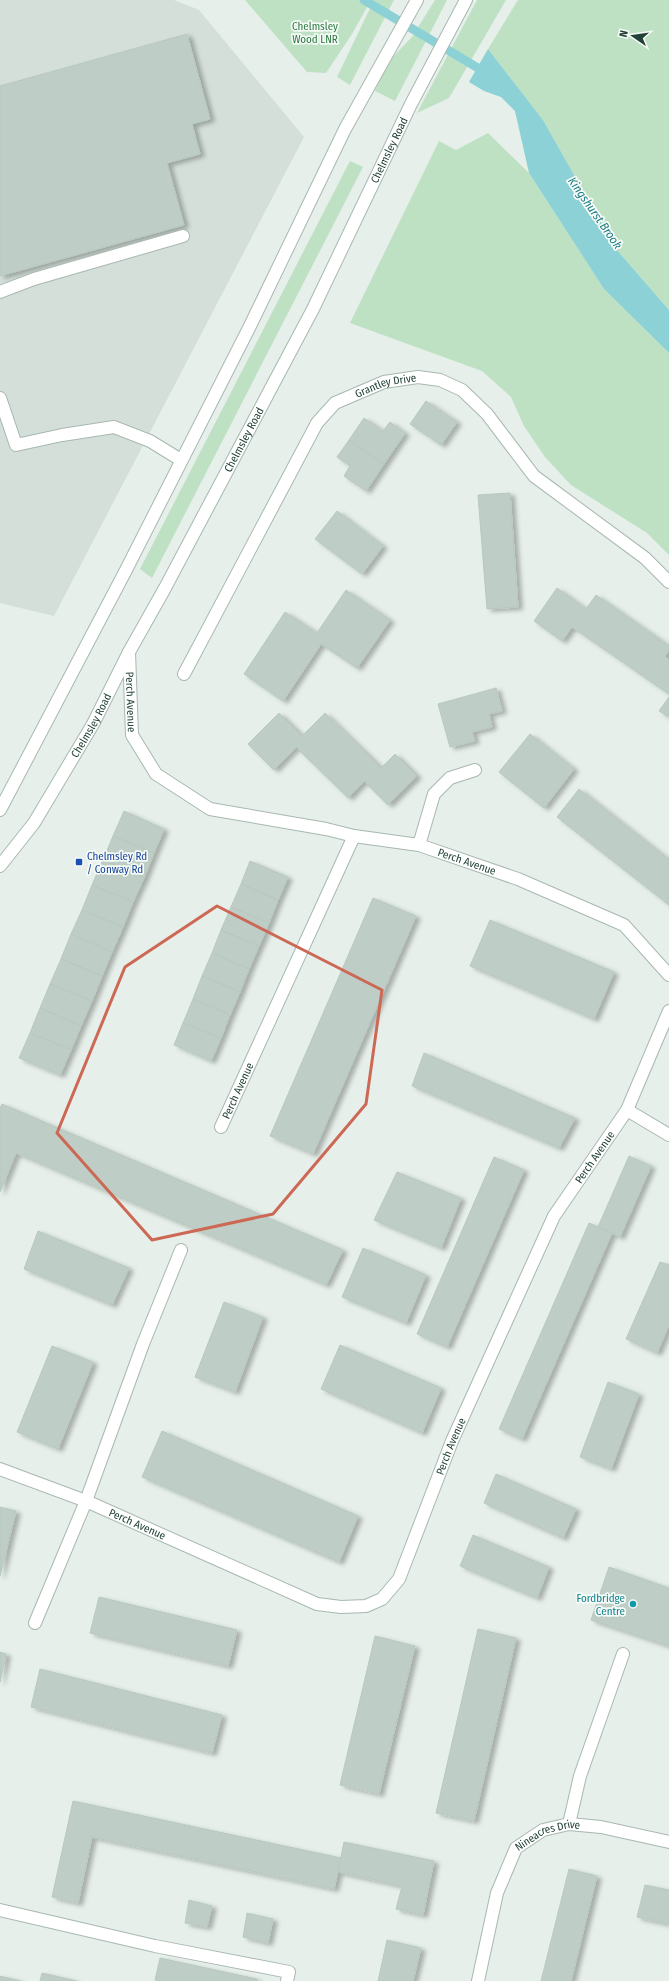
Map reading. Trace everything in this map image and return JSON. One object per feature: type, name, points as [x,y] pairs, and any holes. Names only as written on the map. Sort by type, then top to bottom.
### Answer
[{"type":"street","points":[[0,810],[126,570],[250,326],[345,128],[417,0]]},
{"type":"street","name":"Chelmsley Road","points":[[0,866],[34,823],[93,724],[129,652],[165,588],[313,309],[410,104],[466,0]]},
{"type":"street","points":[[0,292],[34,279],[183,236]]},
{"type":"street","name":"Grantley Drive","points":[[184,674],[317,423],[335,403],[384,382],[418,377],[440,380],[462,390],[487,414],[534,476],[645,558],[669,582]]},
{"type":"street","points":[[0,398],[16,445],[62,435],[114,427],[150,441],[181,460]]},
{"type":"street","name":"Perch Avenue","points":[[129,652],[132,735],[156,774],[210,809],[326,829],[354,836],[419,845],[518,879],[624,925],[669,975]]},
{"type":"street","points":[[419,845],[434,794],[450,778],[475,770]]},
{"type":"street","name":"Perch Avenue","points":[[221,1127],[354,836]]},
{"type":"street","name":"Perch Avenue","points":[[0,1469],[86,1501],[317,1604],[341,1607],[366,1606],[382,1599],[399,1579],[452,1441],[554,1216],[626,1110],[669,1011]]},
{"type":"street","points":[[626,1110],[669,1135]]},
{"type":"street","points":[[35,1623],[86,1501],[143,1344],[181,1250]]},
{"type":"street","points":[[569,1824],[580,1776],[623,1654]]},
{"type":"street","name":"Nineacres Drive","points":[[478,1981],[497,1893],[516,1848],[543,1830],[569,1824],[601,1827],[669,1842]]},
{"type":"street","points":[[0,1910],[155,1946],[288,1972],[286,1981]]},
{"type":"highlighted area","points":[[217,906],[382,990],[366,1104],[273,1214],[152,1240],[57,1133],[125,967]]},
{"type":"shaded area","points":[[0,0],[174,0],[199,10],[304,137],[54,616],[0,603]]},
{"type":"green space","name":"Chelmsley Wood LNR","points":[[245,0],[371,0],[352,34],[326,73],[307,72]]},
{"type":"green space","points":[[374,0],[394,0],[350,85],[337,77]]},
{"type":"green space","points":[[435,0],[447,0],[395,101],[375,91],[387,63],[412,37]]},
{"type":"green space","points":[[477,0],[506,0],[449,98],[417,113]]},
{"type":"green space","points":[[518,0],[669,0],[669,310],[616,249],[543,120],[488,49]]},
{"type":"green space","points":[[488,133],[529,173],[604,289],[669,353],[669,555],[647,533],[571,485],[545,457],[524,426],[511,397],[482,371],[350,323],[439,141],[456,150]]},
{"type":"green space","points":[[350,161],[363,167],[152,578],[140,569]]},
{"type":"water","points":[[488,49],[543,120],[616,249],[669,310],[669,353],[604,289],[529,173],[515,111],[501,97],[484,91],[469,82]]},
{"type":"building","points":[[187,34],[210,119],[192,124],[200,154],[167,163],[184,225],[0,276],[0,86]]},
{"type":"building","points":[[426,401],[457,422],[441,445],[410,424]]},
{"type":"building","points":[[364,418],[383,431],[390,422],[405,433],[384,464],[349,440]]},
{"type":"building","points":[[349,440],[384,464],[366,491],[344,476],[350,466],[337,457]]},
{"type":"building","points":[[510,493],[518,607],[487,609],[478,495]]},
{"type":"building","points":[[337,511],[383,546],[362,574],[315,539]]},
{"type":"building","points":[[557,588],[586,609],[596,595],[669,646],[669,650],[665,656],[669,660],[669,694],[572,627],[562,641],[534,621]]},
{"type":"building","points":[[346,590],[390,620],[357,668],[321,644],[283,701],[244,674],[285,612],[317,633]]},
{"type":"building","points":[[496,688],[502,711],[489,714],[492,727],[472,732],[475,741],[450,747],[438,704]]},
{"type":"building","points":[[669,697],[669,717],[659,711]]},
{"type":"building","points":[[279,713],[302,736],[325,713],[381,768],[395,754],[417,776],[388,805],[364,781],[348,798],[296,747],[274,770],[248,744]]},
{"type":"building","points":[[530,734],[574,769],[544,808],[499,772]]},
{"type":"building","points":[[579,789],[669,860],[669,905],[557,817]]},
{"type":"building","points":[[124,811],[164,829],[154,853],[113,836]]},
{"type":"building","points":[[113,836],[154,853],[144,878],[103,860]]},
{"type":"building","points":[[103,860],[144,878],[133,902],[92,885]]},
{"type":"building","points":[[250,861],[288,877],[278,900],[241,884]]},
{"type":"building","points":[[241,884],[278,900],[269,923],[231,907]]},
{"type":"building","points":[[92,885],[133,902],[123,927],[82,910]]},
{"type":"building","points":[[373,898],[416,916],[313,1154],[270,1136]]},
{"type":"building","points":[[231,907],[269,923],[259,946],[221,930]]},
{"type":"building","points":[[82,910],[123,927],[112,952],[71,934]]},
{"type":"building","points":[[490,920],[614,972],[594,1019],[470,966]]},
{"type":"building","points":[[221,930],[259,946],[249,969],[212,953]]},
{"type":"building","points":[[71,934],[112,952],[102,976],[61,959]]},
{"type":"building","points":[[212,953],[249,969],[240,992],[202,976]]},
{"type":"building","points":[[61,959],[102,976],[92,1001],[50,984]]},
{"type":"building","points":[[202,976],[240,992],[230,1015],[193,999]]},
{"type":"building","points":[[50,984],[92,1001],[81,1026],[40,1008]]},
{"type":"building","points":[[193,999],[230,1015],[221,1038],[183,1023]]},
{"type":"building","points":[[40,1008],[81,1026],[71,1050],[30,1033]]},
{"type":"building","points":[[183,1023],[221,1038],[211,1061],[174,1045]]},
{"type":"building","points":[[30,1033],[71,1050],[60,1075],[19,1058]]},
{"type":"building","points":[[424,1053],[575,1118],[559,1148],[412,1086]]},
{"type":"building","points":[[2,1104],[343,1250],[326,1285],[16,1153],[0,1192],[0,1108]]},
{"type":"building","points":[[629,1156],[651,1166],[620,1237],[598,1227]]},
{"type":"building","points":[[494,1157],[524,1170],[447,1347],[417,1334]]},
{"type":"building","points":[[397,1172],[461,1198],[441,1248],[374,1220]]},
{"type":"building","points":[[589,1223],[612,1233],[522,1439],[499,1429]]},
{"type":"building","points":[[38,1231],[129,1268],[112,1305],[24,1269]]},
{"type":"building","points":[[363,1248],[426,1275],[406,1323],[342,1297]]},
{"type":"building","points":[[660,1262],[669,1265],[669,1325],[657,1353],[626,1339]]},
{"type":"building","points":[[224,1302],[263,1317],[235,1392],[195,1377]]},
{"type":"building","points":[[340,1345],[441,1388],[422,1433],[321,1389]]},
{"type":"building","points":[[52,1346],[93,1362],[58,1449],[17,1432]]},
{"type":"building","points":[[608,1382],[639,1394],[611,1469],[580,1457]]},
{"type":"building","points":[[162,1431],[358,1516],[339,1562],[142,1477]]},
{"type":"building","points":[[496,1474],[576,1509],[563,1538],[484,1503]]},
{"type":"building","points":[[0,1507],[16,1511],[0,1576]]},
{"type":"building","points":[[473,1535],[549,1567],[537,1598],[460,1566]]},
{"type":"building","name":"Fordbridge Centre","points":[[609,1567],[669,1588],[669,1646],[591,1620]]},
{"type":"building","points":[[99,1597],[237,1630],[228,1666],[90,1633]]},
{"type":"building","points":[[478,1629],[516,1638],[474,1821],[436,1813]]},
{"type":"building","points":[[375,1636],[415,1646],[379,1794],[340,1785]]},
{"type":"building","points":[[0,1652],[6,1654],[0,1682]]},
{"type":"building","points":[[40,1669],[222,1715],[212,1753],[31,1707]]},
{"type":"building","points":[[73,1801],[341,1858],[334,1889],[92,1837],[78,1903],[52,1897]]},
{"type":"building","points":[[344,1842],[434,1861],[423,1915],[396,1909],[402,1886],[338,1872]]},
{"type":"building","points":[[569,1869],[597,1876],[571,1981],[541,1981]]},
{"type":"building","points":[[645,1885],[669,1890],[669,1924],[637,1917]]},
{"type":"building","points":[[189,1900],[212,1906],[207,1927],[185,1923]]},
{"type":"building","points":[[247,1913],[273,1919],[268,1943],[243,1937]]},
{"type":"building","points":[[387,1940],[421,1948],[413,1981],[378,1981]]},
{"type":"building","points":[[160,1958],[257,1979],[257,1981],[159,1981],[155,1980]]},
{"type":"building","points":[[42,1973],[77,1981],[40,1981]]},
{"type":"building","points":[[0,1976],[21,1981],[0,1981]]},
{"type":"waterway","name":"Kingshurst Brook","points":[[364,0],[488,74]]},
{"type":"place","name":"Chelmsley Rd / Conway Rd","points":[[79,862]]},
{"type":"place","name":"Fordbridge Centre","points":[[633,1604]]}]
